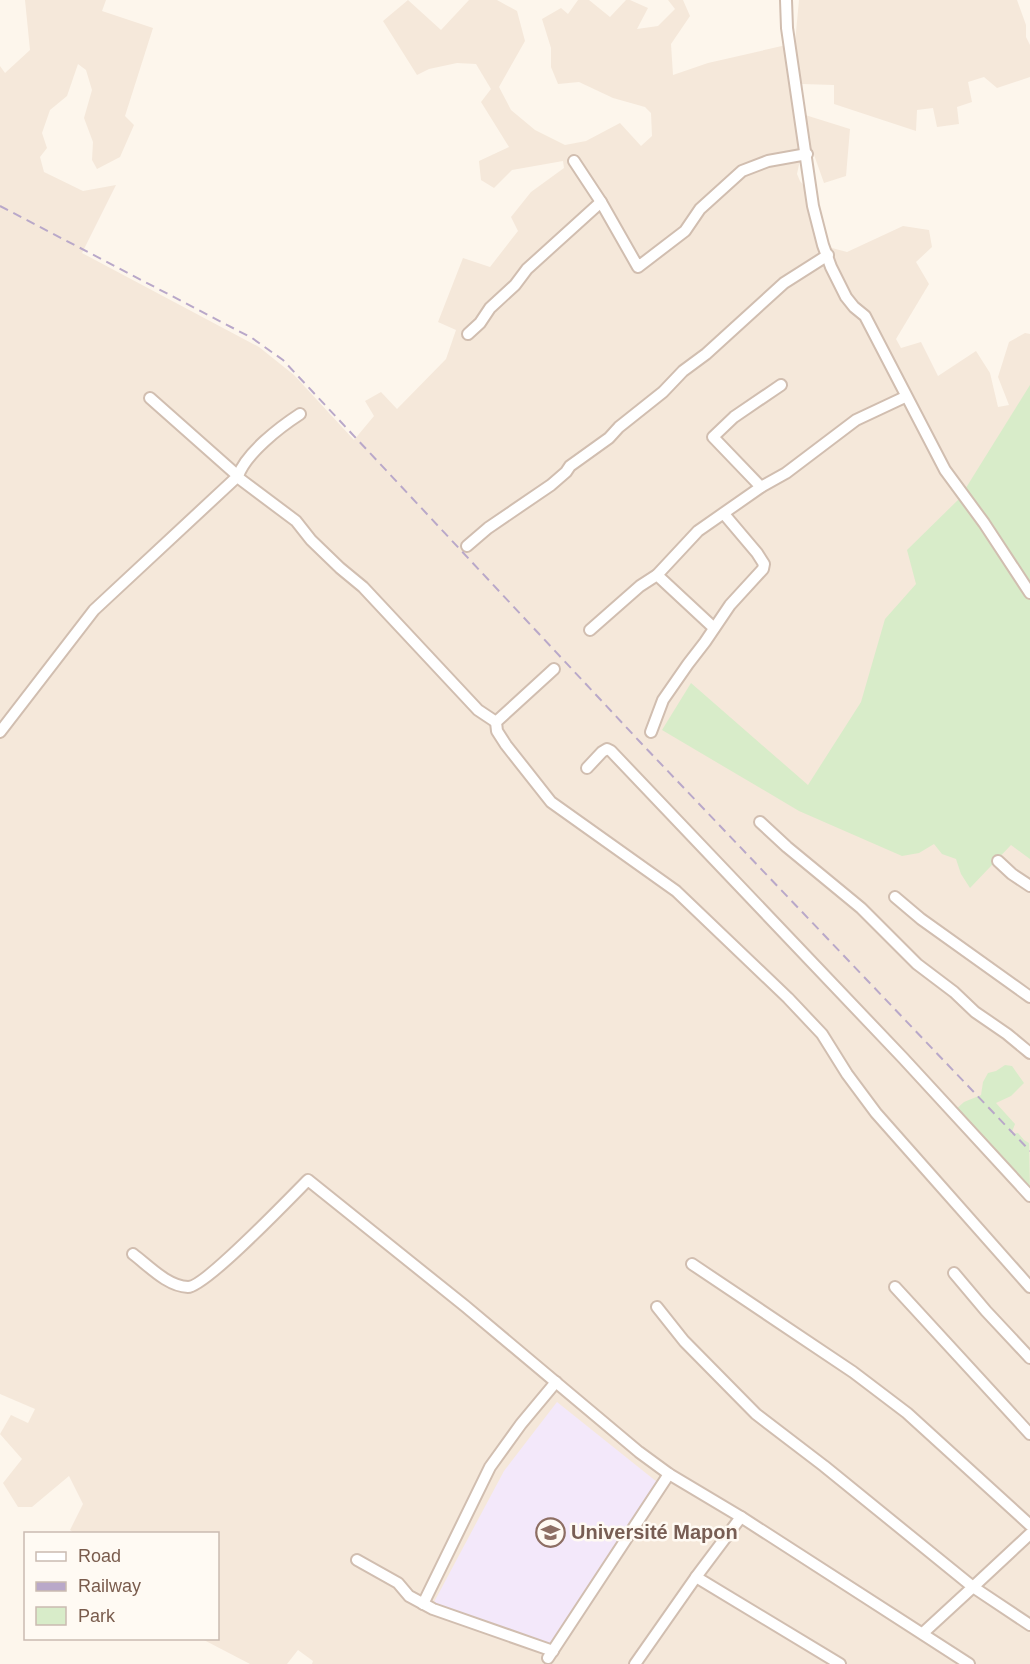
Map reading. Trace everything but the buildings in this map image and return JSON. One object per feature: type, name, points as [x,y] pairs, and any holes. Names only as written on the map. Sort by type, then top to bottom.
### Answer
[{"type":"street","points":[[786,0],[787,28],[813,206],[831,267],[846,297],[865,316],[905,397],[945,470],[1030,593]]},
{"type":"street","points":[[574,161],[601,202],[638,267],[685,231],[700,209],[742,171],[768,161],[807,154]]},
{"type":"street","points":[[468,334],[480,323],[490,308],[515,285],[527,269],[601,202]]},
{"type":"street","points":[[467,546],[488,528],[551,485],[570,466],[609,438],[784,283],[828,255]]},
{"type":"street","points":[[761,487],[713,437],[747,407],[781,385]]},
{"type":"street","points":[[590,630],[640,586],[657,575],[698,531],[761,487],[786,473],[856,420],[905,397]]},
{"type":"street","points":[[150,398],[238,476],[296,521],[311,540],[363,587],[478,710],[496,722],[497,731],[506,745],[551,802],[676,891],[788,998],[822,1034],[850,1079],[876,1113],[1030,1287]]},
{"type":"street","points":[[0,732],[94,610],[238,476],[241,468],[261,445],[300,414]]},
{"type":"street","points":[[651,732],[663,700],[714,628],[764,567],[757,553],[724,514]]},
{"type":"street","points":[[657,575],[714,628]]},
{"type":"street","points":[[496,722],[554,669]]},
{"type":"street","points":[[587,768],[602,752],[607,749],[611,751],[875,1028],[1030,1196]]},
{"type":"street","points":[[760,822],[787,848],[877,922],[917,964],[954,992],[975,1012],[1030,1053]]},
{"type":"street","points":[[998,861],[1030,886]]},
{"type":"street","points":[[895,897],[921,919],[1030,997]]},
{"type":"street","points":[[133,1254],[170,1282],[187,1287],[193,1286],[201,1282],[236,1250],[308,1180],[669,1474],[741,1517],[969,1664]]},
{"type":"street","points":[[692,1264],[852,1371],[907,1413],[1030,1525]]},
{"type":"street","points":[[954,1273],[1030,1358]]},
{"type":"street","points":[[895,1287],[1030,1434]]},
{"type":"street","points":[[657,1307],[684,1341],[756,1414],[973,1587],[1030,1625]]},
{"type":"street","points":[[423,1604],[490,1467],[521,1424],[556,1382]]},
{"type":"street","points":[[357,1560],[398,1583],[409,1596],[423,1604],[550,1654],[669,1474]]},
{"type":"street","points":[[635,1664],[741,1517]]},
{"type":"street","points":[[923,1633],[1030,1534]]},
{"type":"street","points":[[696,1577],[840,1664]]},
{"type":"shaded area","points":[[25,0],[106,0],[102,11],[153,28],[125,116],[134,125],[120,157],[97,169],[92,160],[93,142],[84,118],[92,90],[86,70],[78,64],[67,96],[50,110],[42,133],[47,148],[40,157],[44,172],[83,191],[116,185],[82,253],[259,347],[294,375],[354,440],[374,416],[365,401],[381,392],[397,409],[446,359],[456,330],[438,322],[463,258],[490,267],[518,231],[511,217],[531,192],[564,168],[563,161],[512,170],[494,188],[481,180],[479,161],[509,147],[481,102],[491,89],[476,64],[457,63],[429,69],[417,75],[383,21],[408,0],[441,30],[469,0],[497,0],[517,11],[525,41],[499,87],[511,110],[535,130],[565,145],[586,141],[620,123],[641,146],[652,136],[651,113],[645,107],[613,98],[579,82],[558,84],[551,67],[551,48],[542,19],[561,8],[568,14],[578,0],[589,0],[610,17],[626,0],[630,0],[648,8],[637,29],[658,26],[675,9],[668,0],[683,0],[690,16],[671,44],[673,75],[708,63],[795,43],[799,0],[1017,0],[1030,45],[1030,77],[997,88],[984,77],[968,82],[972,102],[957,107],[959,124],[937,127],[933,108],[917,110],[916,131],[834,104],[834,85],[802,84],[802,114],[850,129],[846,176],[824,183],[813,152],[801,155],[797,174],[818,204],[828,247],[847,252],[903,226],[929,230],[932,247],[916,262],[929,284],[896,339],[901,348],[921,342],[938,376],[976,351],[990,373],[998,407],[1009,405],[998,377],[1009,342],[1025,333],[1030,334],[1030,1664],[312,1664],[313,1661],[298,1650],[287,1664],[250,1664],[204,1640],[219,1640],[219,1532],[73,1532],[70,1530],[83,1504],[69,1476],[32,1507],[18,1507],[3,1483],[22,1459],[0,1434],[11,1415],[28,1423],[35,1409],[0,1394],[0,66],[5,73],[30,50]]},
{"type":"shaded area","name":"Université Mapon","points":[[557,1402],[662,1486],[550,1654],[433,1604],[504,1471]]},
{"type":"green space","points":[[1030,385],[1030,859],[1011,845],[970,888],[961,874],[956,859],[942,854],[934,844],[919,853],[902,856],[799,811],[662,730],[691,683],[808,785],[861,702],[885,619],[916,584],[907,550],[959,499]]},
{"type":"green space","points":[[1005,1065],[1012,1066],[1024,1083],[1011,1096],[996,1103],[1015,1124],[1011,1134],[1018,1133],[1029,1143],[1030,1193],[955,1110],[964,1102],[981,1095],[983,1082],[988,1073]]},
{"type":"railway","points":[[0,206],[252,338],[283,360],[641,743],[1030,1151]]},
{"type":"place","name":"Université Mapon","points":[[550,1532]]}]
